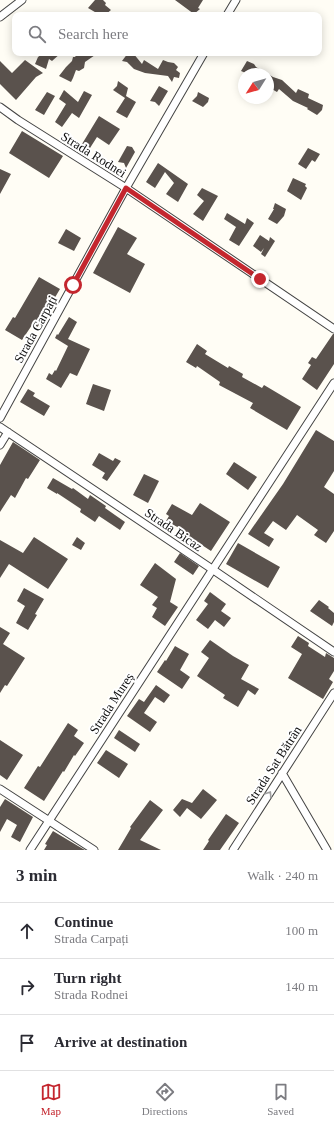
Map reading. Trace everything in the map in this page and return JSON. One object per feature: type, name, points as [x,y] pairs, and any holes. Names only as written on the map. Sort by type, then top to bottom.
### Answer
[{"type":"street","points":[[0,17],[22,0]]},
{"type":"street","points":[[229,12],[236,0]]},
{"type":"street","name":"Strada Carpați","points":[[0,418],[126,188],[202,56]]},
{"type":"street","name":"Strada Rodnei","points":[[0,107],[18,120],[126,188],[334,329]]},
{"type":"street","name":"Strada Mureș","points":[[30,850],[48,820],[334,383]]},
{"type":"street","name":"Strada Bicaz","points":[[0,428],[334,652]]},
{"type":"street","points":[[0,445],[8,432]]},
{"type":"street","name":"Strada Sat Bătrân","points":[[234,850],[334,693]]},
{"type":"street","points":[[282,773],[327,850]]},
{"type":"street","points":[[0,789],[94,850]]},
{"type":"building","points":[[95,0],[103,0],[106,3],[105,5],[111,10],[109,12],[95,12],[88,8]]},
{"type":"building","points":[[175,0],[203,0],[198,8],[200,9],[196,12],[191,12]]},
{"type":"building","points":[[58,56],[52,61],[49,59],[46,69],[35,64],[38,57]]},
{"type":"building","points":[[94,56],[85,62],[84,68],[79,71],[76,70],[71,82],[59,76],[72,61],[73,57]]},
{"type":"building","points":[[126,56],[135,56],[142,64],[144,60],[158,69],[163,60],[174,63],[178,67],[176,70],[180,73],[179,78],[174,77],[172,82],[168,76],[145,73],[134,69],[127,62],[122,61]]},
{"type":"building","points":[[25,60],[43,73],[36,77],[16,100],[0,84],[0,61],[12,73]]},
{"type":"building","points":[[247,61],[254,64],[258,68],[243,68]]},
{"type":"building","points":[[274,77],[282,80],[296,93],[298,89],[309,94],[308,98],[323,105],[322,110],[317,115],[307,109],[308,108],[293,101],[279,89],[277,92],[274,90]]},
{"type":"building","points":[[118,81],[128,88],[126,96],[136,102],[127,118],[116,112],[125,98],[113,90],[117,86]]},
{"type":"building","points":[[159,86],[168,91],[159,106],[155,102],[150,101]]},
{"type":"building","points":[[64,90],[78,102],[84,91],[92,95],[79,118],[72,113],[62,127],[55,122],[66,104],[59,99]]},
{"type":"building","points":[[47,92],[55,96],[44,115],[35,110]]},
{"type":"building","points":[[198,92],[209,98],[208,102],[203,107],[192,101],[197,96]]},
{"type":"building","points":[[99,116],[120,129],[109,145],[97,137],[90,148],[82,144]]},
{"type":"building","points":[[22,131],[63,156],[49,178],[9,153]]},
{"type":"building","points":[[127,146],[132,147],[135,152],[126,168],[124,163],[118,162]]},
{"type":"building","points":[[308,148],[320,154],[315,162],[312,160],[306,169],[298,164]]},
{"type":"building","points":[[158,163],[188,184],[178,202],[166,194],[174,183],[165,172],[155,188],[146,182]]},
{"type":"building","points":[[0,169],[11,174],[0,194]]},
{"type":"building","points":[[293,178],[306,184],[305,186],[307,188],[301,200],[287,191]]},
{"type":"building","points":[[202,188],[218,196],[203,221],[193,214],[204,201],[197,195]]},
{"type":"building","points":[[275,203],[286,209],[284,216],[277,224],[268,219],[274,209]]},
{"type":"building","points":[[227,213],[245,224],[247,218],[254,223],[239,246],[229,240],[236,227],[224,219]]},
{"type":"building","points":[[118,227],[137,238],[127,254],[145,264],[130,293],[93,273]]},
{"type":"building","points":[[66,229],[81,238],[74,251],[58,243]]},
{"type":"building","points":[[260,235],[269,241],[270,237],[275,241],[265,257],[261,254],[264,248],[261,252],[253,246]]},
{"type":"building","points":[[39,277],[60,289],[37,328],[32,325],[22,340],[5,330],[13,317],[15,318]]},
{"type":"building","points":[[69,317],[77,322],[68,339],[90,349],[77,376],[70,373],[61,388],[46,379],[49,373],[52,375],[55,370],[56,371],[68,346],[55,338]]},
{"type":"building","points":[[333,334],[334,364],[317,390],[302,379],[311,365],[308,363],[312,357],[316,359]]},
{"type":"building","points":[[197,344],[207,351],[205,354],[228,368],[229,366],[243,374],[242,377],[262,388],[264,385],[301,407],[287,430],[250,408],[253,403],[219,385],[220,382],[197,366],[196,368],[186,362]]},
{"type":"building","points":[[93,384],[111,390],[104,411],[86,404]]},
{"type":"building","points":[[28,389],[35,393],[33,396],[50,406],[44,416],[20,402]]},
{"type":"building","points":[[316,430],[334,441],[334,471],[324,487],[334,494],[334,531],[326,543],[314,535],[318,530],[297,515],[286,530],[273,521],[264,533],[274,539],[269,547],[248,534],[283,484]]},
{"type":"building","points":[[13,442],[40,460],[28,479],[26,478],[15,498],[11,495],[0,512],[0,465]]},
{"type":"building","points":[[99,453],[113,461],[115,458],[121,461],[107,481],[102,478],[105,473],[92,465]]},
{"type":"building","points":[[234,462],[257,477],[248,490],[226,474]]},
{"type":"building","points":[[144,474],[159,481],[148,503],[133,495]]},
{"type":"building","points":[[53,478],[72,489],[73,488],[88,499],[90,495],[106,506],[105,508],[125,522],[120,530],[99,516],[95,522],[80,512],[81,509],[47,488]]},
{"type":"building","points":[[200,503],[230,522],[211,551],[182,532],[183,530],[166,521],[169,516],[166,514],[172,504],[192,515]]},
{"type":"building","points":[[34,537],[68,559],[48,589],[9,564],[0,578],[0,540],[23,553]]},
{"type":"building","points":[[77,537],[85,543],[81,550],[72,545]]},
{"type":"building","points":[[238,543],[280,567],[268,588],[226,564]]},
{"type":"building","points":[[180,553],[199,566],[193,575],[174,562]]},
{"type":"building","points":[[155,563],[176,579],[170,602],[178,607],[165,626],[152,617],[157,608],[152,605],[158,597],[140,585]]},
{"type":"building","points":[[24,588],[44,599],[28,630],[16,623],[25,606],[17,601]]},
{"type":"building","points":[[210,592],[226,604],[221,611],[231,618],[224,627],[215,620],[208,629],[196,620],[208,604],[204,601]]},
{"type":"building","points":[[319,600],[329,607],[328,608],[334,613],[334,622],[332,626],[310,611]]},
{"type":"building","points":[[0,627],[10,633],[3,644],[25,658],[7,686],[5,685],[0,693]]},
{"type":"building","points":[[298,636],[309,643],[308,646],[325,657],[326,653],[334,658],[334,671],[329,679],[333,682],[323,699],[288,678],[302,654],[291,647]]},
{"type":"building","points":[[210,640],[249,665],[241,679],[259,689],[255,695],[248,690],[238,707],[223,698],[225,695],[197,676],[209,658],[201,652]]},
{"type":"building","points":[[175,646],[189,654],[180,670],[190,677],[182,689],[157,672]]},
{"type":"building","points":[[156,685],[170,695],[164,703],[155,697],[144,713],[157,722],[150,732],[127,716],[139,699],[144,702]]},
{"type":"building","points":[[68,723],[78,730],[74,736],[84,743],[75,756],[74,755],[44,801],[24,788],[38,766],[40,767]]},
{"type":"building","points":[[119,730],[140,744],[135,752],[114,738]]},
{"type":"building","points":[[0,740],[23,755],[7,780],[0,775]]},
{"type":"building","points":[[106,750],[128,764],[119,778],[97,763]]},
{"type":"building","points":[[203,789],[217,800],[201,819],[187,808],[180,817],[173,810],[182,799],[192,803]]},
{"type":"building","points":[[5,799],[33,817],[20,842],[11,837],[17,825],[7,819],[0,832],[0,807]]},
{"type":"building","points":[[150,800],[163,810],[140,840],[161,850],[118,850],[131,828],[130,827]]},
{"type":"building","points":[[226,814],[239,823],[220,850],[203,850],[209,841],[208,840]]},
{"type":"building","points":[[53,831],[85,850],[44,850],[47,845],[45,844]]},
{"type":"route","points":[[73,285],[126,188],[260,279]]}]
